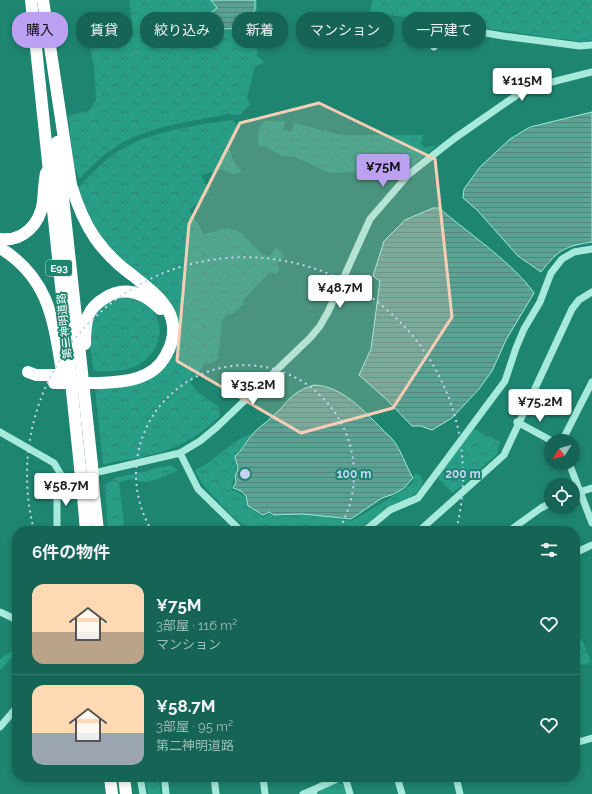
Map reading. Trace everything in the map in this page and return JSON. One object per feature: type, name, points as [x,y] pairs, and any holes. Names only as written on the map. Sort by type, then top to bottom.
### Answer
[{"type":"highway","name":"第二神明道路","points":[[31,0],[48,69],[49,157],[75,427],[86,466]]},
{"type":"highway","name":"第二神明道路","points":[[42,0],[48,69],[81,368],[89,495],[97,526]]},
{"type":"highway","points":[[31,377],[36,375],[54,379],[139,379],[151,372],[166,357],[173,335],[172,323],[166,306],[160,297],[110,256],[95,238],[77,204],[71,185],[48,69]]},
{"type":"highway","points":[[0,239],[19,238],[27,232],[40,215],[49,157]]},
{"type":"highway","points":[[0,248],[17,260],[34,278],[48,303],[53,318],[66,394],[75,427]]},
{"type":"highway","points":[[81,368],[85,346],[85,329],[89,315],[98,302],[112,293],[123,291],[138,292],[149,298],[161,311],[164,320],[167,331],[163,349],[151,363],[135,372],[99,379]]},
{"type":"highway","name":"第二神明道路","points":[[86,526],[89,495]]},
{"type":"highway","points":[[111,782],[112,794]]},
{"type":"highway","points":[[125,782],[126,794]]},
{"type":"street","points":[[486,33],[580,46],[592,45]]},
{"type":"street","points":[[58,526],[58,489],[64,480],[180,453],[200,441],[217,427],[310,338],[320,326],[370,219],[409,174],[455,138],[516,95],[536,86],[592,72]]},
{"type":"street","points":[[370,526],[390,510],[418,498],[505,381],[524,329],[540,302],[551,273],[562,259],[574,252],[592,249]]},
{"type":"street","points":[[425,526],[504,454],[572,309],[579,300],[592,292]]},
{"type":"street","points":[[566,434],[592,382]]},
{"type":"street","points":[[584,397],[592,401]]},
{"type":"street","points":[[518,422],[544,437]]},
{"type":"street","points":[[0,432],[54,463],[64,480]]},
{"type":"street","points":[[180,453],[198,489],[236,526]]},
{"type":"street","points":[[580,491],[592,488]]},
{"type":"street","points":[[580,500],[592,523]]},
{"type":"street","points":[[516,526],[544,506]]},
{"type":"street","points":[[580,551],[592,545]]},
{"type":"street","points":[[0,612],[12,618]]},
{"type":"street","points":[[0,727],[12,713]]},
{"type":"street","points":[[580,742],[592,738]]},
{"type":"street","points":[[141,782],[143,794]]},
{"type":"street","points":[[215,782],[216,794]]},
{"type":"street","points":[[264,782],[265,794]]},
{"type":"street","points":[[304,794],[314,792],[332,782]]},
{"type":"street","points":[[346,782],[350,794]]},
{"type":"street","points":[[398,782],[402,794]]},
{"type":"street","points":[[458,782],[460,794]]},
{"type":"street","points":[[165,784],[166,794]]},
{"type":"highlighted area","points":[[319,103],[435,159],[452,317],[393,408],[301,433],[177,361],[189,224],[240,123]]},
{"type":"green space","points":[[129,0],[257,0],[256,12],[232,12],[232,48],[258,48],[257,56],[264,62],[255,67],[247,98],[250,104],[242,114],[228,114],[167,126],[137,135],[107,153],[79,179],[74,166],[68,116],[90,110],[96,99],[94,66],[90,48],[132,48],[132,36],[134,36],[132,12],[131,12]]},
{"type":"green space","points":[[372,0],[592,0],[592,40],[583,42],[486,28],[486,12],[402,12],[402,17],[394,15],[394,12],[370,12]]},
{"type":"green space","points":[[233,120],[237,125],[228,145],[235,164],[242,171],[234,175],[222,169],[201,175],[210,192],[189,210],[204,234],[222,229],[232,229],[238,231],[264,255],[270,256],[276,247],[285,256],[277,264],[280,270],[276,274],[270,272],[243,300],[244,304],[232,314],[227,314],[222,321],[218,359],[210,364],[206,363],[190,383],[199,393],[218,406],[220,416],[192,438],[179,445],[152,455],[103,464],[95,389],[162,369],[172,358],[180,328],[173,308],[165,296],[117,256],[98,232],[77,189],[108,159],[125,147],[154,135],[170,131],[203,124]]},
{"type":"green space","points":[[265,121],[285,121],[283,129],[291,132],[294,123],[341,135],[423,135],[421,143],[424,147],[436,146],[411,167],[402,163],[384,168],[384,173],[371,175],[368,171],[330,173],[294,157],[282,156],[266,147],[259,146],[258,133],[260,127]]},
{"type":"green space","points":[[127,296],[146,304],[157,317],[159,335],[157,343],[147,358],[140,364],[131,368],[118,371],[94,371],[90,334],[96,313],[103,305],[113,299]]},
{"type":"green space","points":[[474,429],[500,442],[497,454],[453,493],[438,478],[448,460]]},
{"type":"green space","points":[[251,434],[241,449],[235,454],[236,469],[231,490],[241,494],[245,498],[248,508],[264,517],[269,514],[284,517],[303,514],[352,521],[413,483],[415,473],[420,475],[423,481],[417,492],[409,498],[396,503],[362,526],[244,526],[234,518],[202,483],[195,470],[244,437]]},
{"type":"green space","points":[[170,465],[178,470],[155,480],[143,482],[132,479],[119,482],[124,526],[108,526],[105,485],[115,478]]},
{"type":"green space","points":[[582,639],[591,662],[584,665],[580,663],[580,640]]},
{"type":"green space","points":[[12,651],[12,657],[0,670],[0,659]]},
{"type":"green space","points":[[146,782],[159,782],[161,794],[148,794]]},
{"type":"green space","points":[[338,782],[343,785],[346,794],[318,794],[321,790]]},
{"type":"water","points":[[211,0],[255,0],[254,12],[232,12],[232,30],[231,28],[224,29],[224,12],[212,12],[217,8]]},
{"type":"water","points":[[592,112],[592,242],[568,247],[557,254],[541,272],[518,256],[477,210],[463,198],[464,189],[480,167],[510,139],[530,127]]},
{"type":"water","points":[[433,208],[439,208],[490,249],[525,282],[534,293],[506,340],[492,371],[479,389],[452,418],[432,430],[421,426],[412,426],[386,399],[359,375],[371,349],[380,281],[373,276],[384,241],[405,220]]},
{"type":"water","points":[[314,385],[324,386],[343,394],[360,407],[399,448],[413,478],[404,488],[394,494],[382,498],[351,519],[303,514],[274,515],[269,512],[263,515],[248,506],[246,496],[241,491],[233,488],[236,482],[235,476],[238,469],[235,456],[242,449],[252,434],[279,411],[290,398],[299,391]]}]
